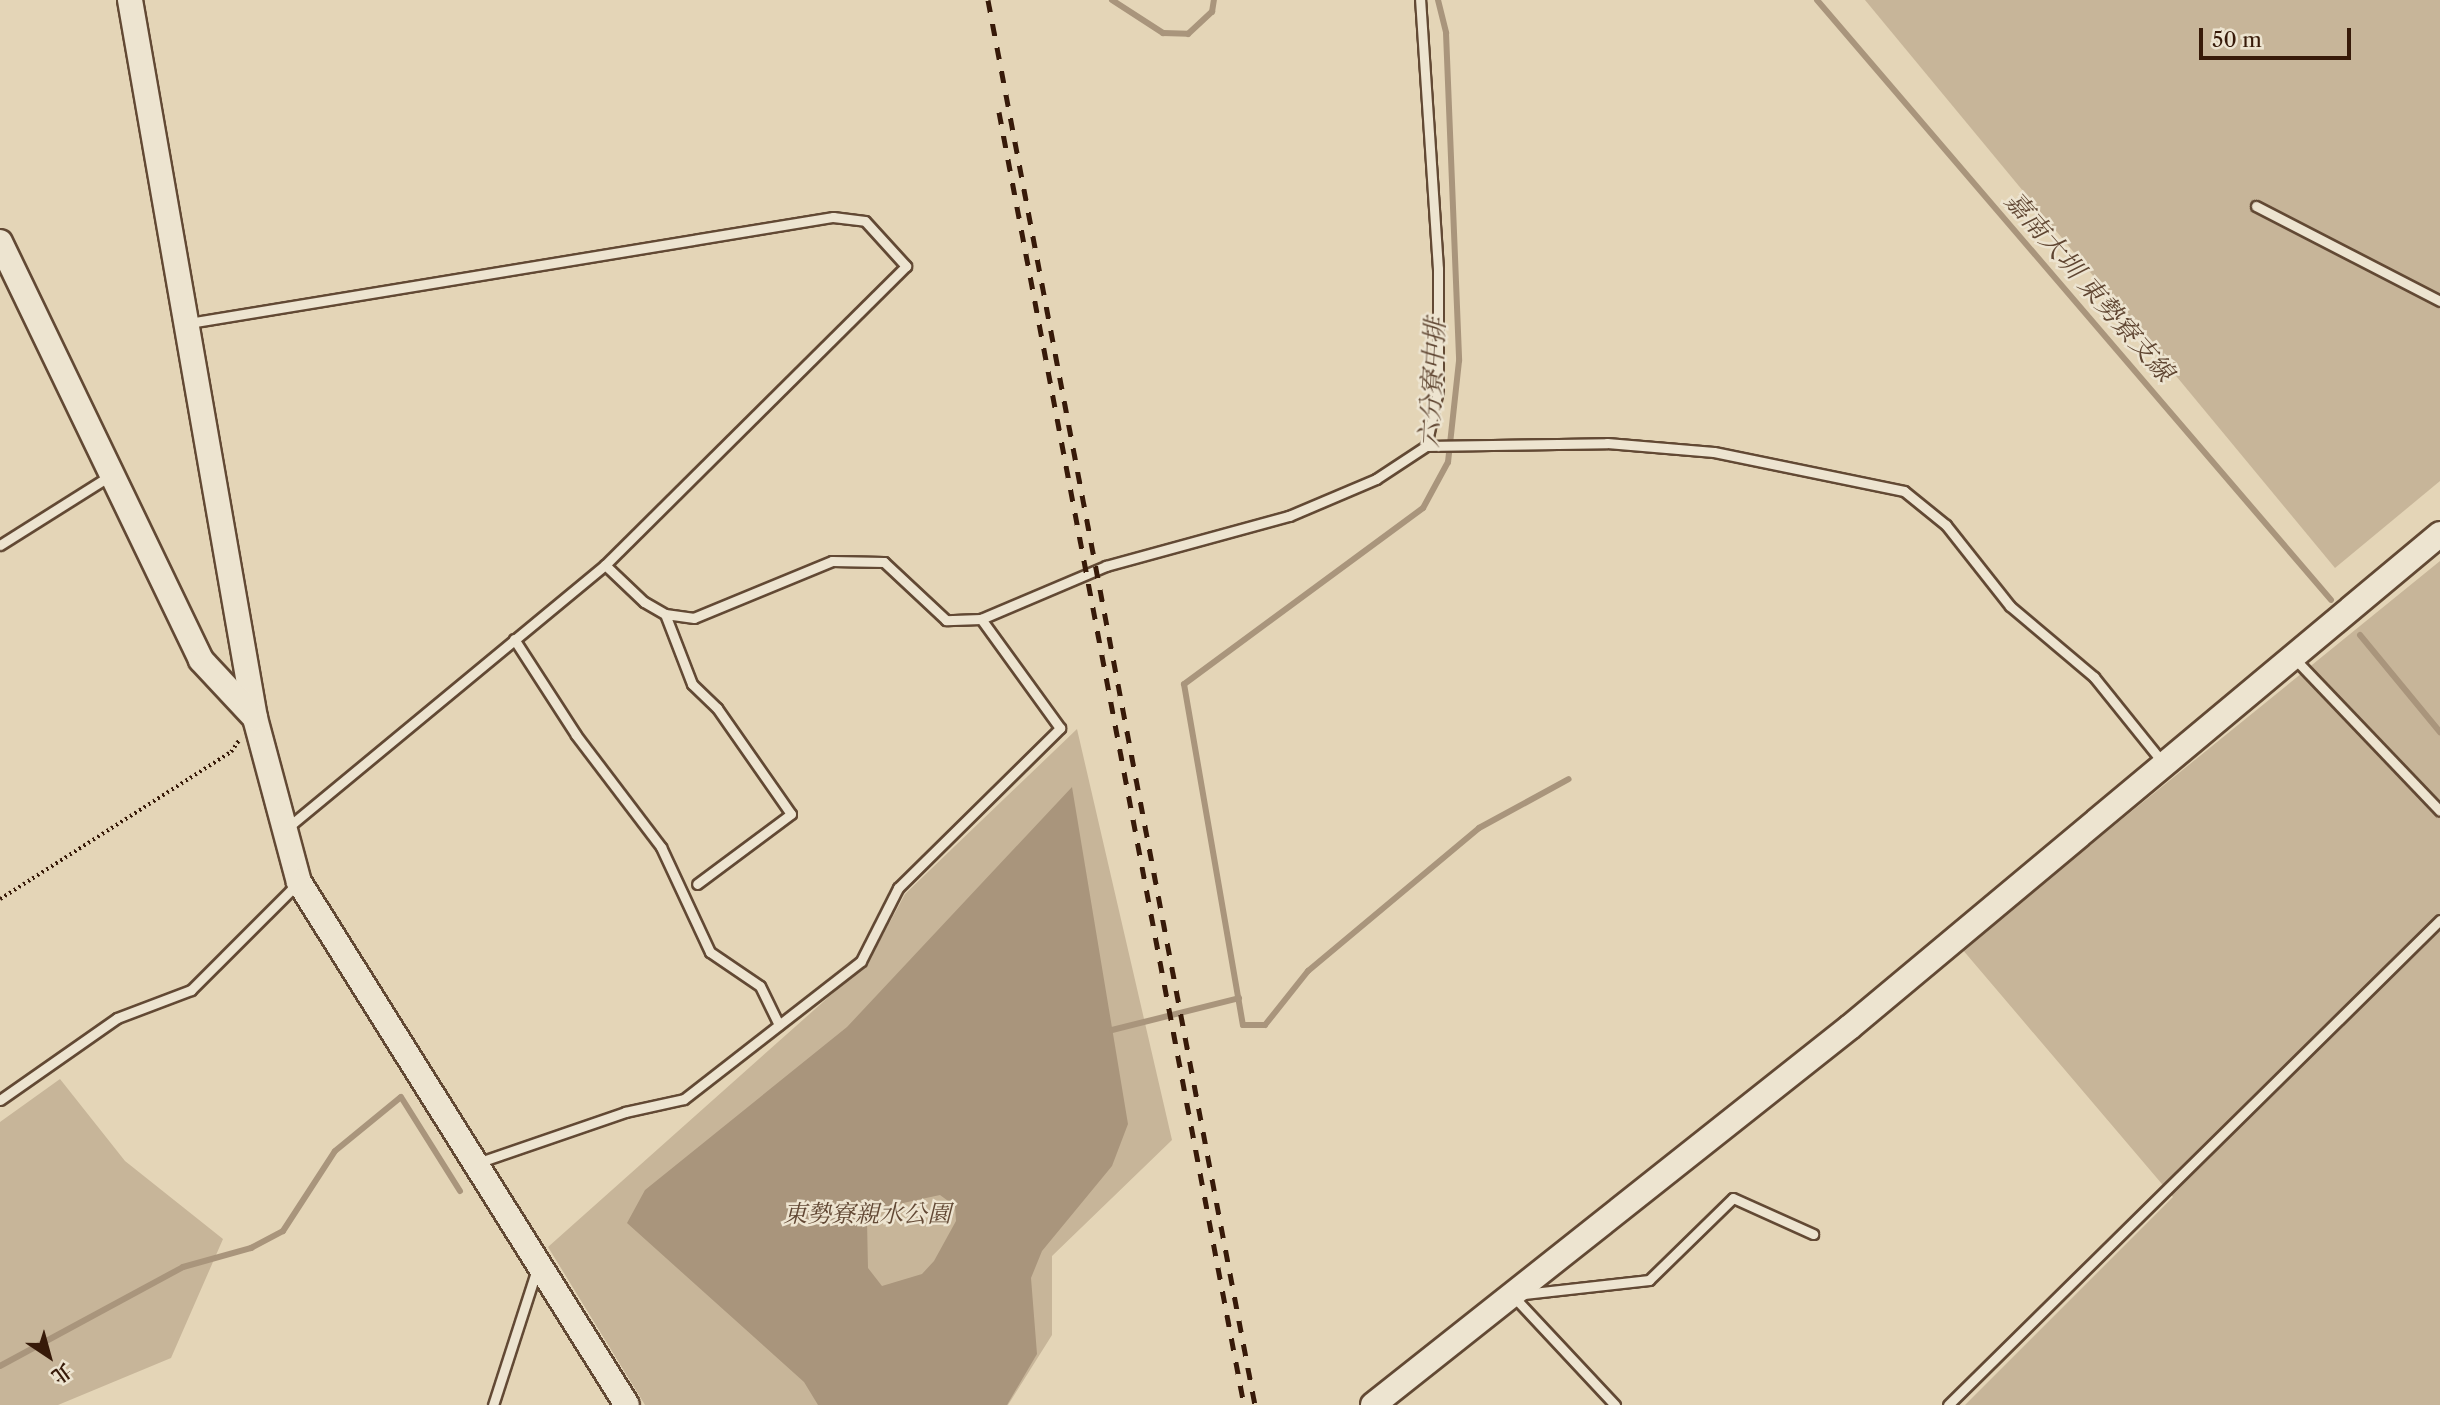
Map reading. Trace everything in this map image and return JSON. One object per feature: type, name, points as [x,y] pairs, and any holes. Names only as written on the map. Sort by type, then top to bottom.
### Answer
[{"type":"street","points":[[130,0],[255,718],[283,831],[299,882],[627,1405]]},
{"type":"street","points":[[0,242],[108,477],[201,660],[255,718]]},
{"type":"street","points":[[1373,1405],[1512,1296],[2165,765],[2440,534]]},
{"type":"lane","points":[[1420,0],[1438,268],[1438,390],[1430,446]]},
{"type":"lane","points":[[2256,206],[2440,301]]},
{"type":"lane","points":[[187,323],[833,217],[865,221],[906,266],[604,565],[283,831]]},
{"type":"lane","points":[[665,614],[694,618],[832,561],[870,557],[884,562],[946,620],[981,619],[1106,566],[1289,516],[1376,479],[1430,446],[1607,443],[1714,452],[1904,492],[1946,525],[2010,606],[2094,677],[2165,765]]},
{"type":"lane","points":[[0,545],[108,477]]},
{"type":"lane","points":[[604,565],[665,614],[692,684],[717,708],[791,814],[697,884]]},
{"type":"lane","points":[[476,1164],[625,1112],[684,1099],[870,952],[898,888],[1060,728],[981,619]]},
{"type":"lane","points":[[514,639],[576,736],[661,847],[710,952],[760,986],[779,1025]]},
{"type":"lane","points":[[2293,657],[2440,811]]},
{"type":"lane","points":[[0,1100],[117,1018],[191,990],[299,882]]},
{"type":"lane","points":[[1948,1405],[2440,920]]},
{"type":"lane","points":[[1512,1296],[1649,1280],[1733,1198],[1813,1234]]},
{"type":"lane","points":[[493,1405],[539,1264]]},
{"type":"lane","points":[[1512,1296],[1615,1405]]},
{"type":"path","points":[[0,899],[231,752],[255,718]]},
{"type":"green space","points":[[1865,0],[2440,0],[2440,481],[2335,568]]},
{"type":"green space","points":[[2440,561],[2440,1405],[1965,1405],[2173,1197],[1962,949]]},
{"type":"green space","name":"東勢寮親水公園","points":[[1077,729],[1172,1140],[1052,1256],[1052,1335],[1008,1405],[645,1405],[548,1247],[869,961],[905,894]]},
{"type":"green space","points":[[60,1079],[125,1161],[223,1239],[171,1358],[58,1405],[0,1405],[0,1122]]},
{"type":"shaded area","name":"東勢寮親水公園","points":[[1072,787],[1128,1124],[1112,1166],[1042,1251],[1031,1278],[1037,1354],[1007,1405],[818,1405],[804,1382],[627,1223],[645,1190],[847,1027]],"holes":[[[940,1195],[955,1206],[956,1221],[934,1261],[922,1274],[882,1286],[868,1268],[867,1221],[880,1208]]]},
{"type":"waterway","points":[[1112,0],[1163,33],[1188,34],[1212,12],[1214,0]]},
{"type":"waterway","name":"六分寮中排","points":[[1438,0],[1446,33],[1459,361],[1448,462],[1423,508],[1184,684],[1243,1025],[1265,1025],[1308,971],[1479,828],[1569,779]]},
{"type":"waterway","name":"嘉南大圳 東勢寮支線","points":[[1817,0],[2331,600]]},
{"type":"waterway","name":"嘉南大圳 東勢寮支線","points":[[2360,635],[2440,732]]},
{"type":"waterway","points":[[1112,1030],[1239,998]]},
{"type":"waterway","points":[[0,1366],[183,1267],[251,1248],[283,1231],[335,1151],[401,1097],[460,1191]]},
{"type":"railway","points":[[988,0],[1255,1405]]},
{"type":"railway","points":[[999,112],[1244,1405]]}]
